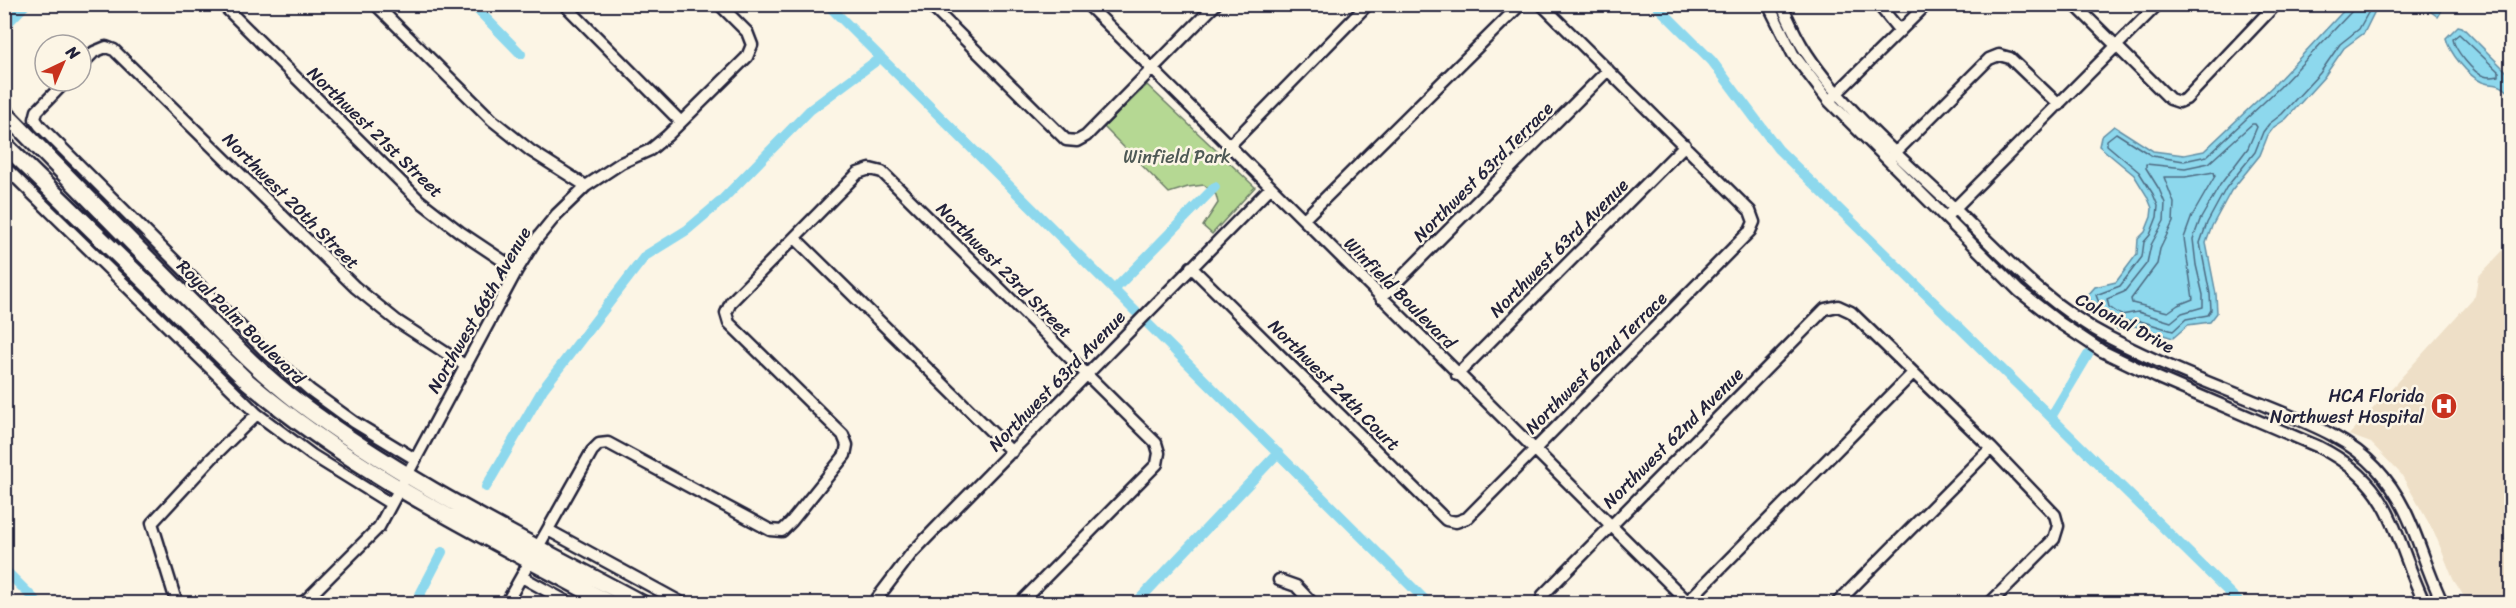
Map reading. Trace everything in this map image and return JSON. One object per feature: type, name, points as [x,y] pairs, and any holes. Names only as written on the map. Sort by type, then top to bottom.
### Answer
[{"type":"main road","name":"Royal Palm Boulevard","points":[[4,112],[131,243],[258,368],[296,400],[403,481]]},
{"type":"main road","name":"Royal Palm Boulevard","points":[[4,144],[247,381],[285,414],[332,447],[403,481],[535,554],[610,603]]},
{"type":"main road","name":"Royal Palm Boulevard","points":[[535,554],[643,603]]},
{"type":"street","name":"Northwest 21st Street","points":[[222,4],[420,201],[460,232],[517,270]]},
{"type":"street","points":[[375,4],[492,120],[531,150],[586,186]]},
{"type":"street","points":[[564,4],[681,122]]},
{"type":"street","name":"Northwest 66th Avenue","points":[[302,603],[379,527],[517,270],[535,241],[557,214],[586,186],[621,162],[650,150],[747,57],[752,45],[747,32],[719,4]]},
{"type":"street","points":[[929,4],[1066,140],[1077,141],[1086,136],[1216,4]]},
{"type":"street","name":"Winfield Boulevard","points":[[1087,4],[1304,219],[1457,375],[1689,602]]},
{"type":"street","points":[[1228,146],[1368,4]]},
{"type":"street","points":[[1304,219],[1521,4]]},
{"type":"street","points":[[1541,4],[1684,145]]},
{"type":"street","name":"Colonial Drive","points":[[1768,4],[1793,54],[1829,101],[2019,291],[2060,323],[2102,351],[2156,377],[2319,447],[2338,457],[2364,478],[2383,502],[2397,529],[2414,581],[2425,603]]},
{"type":"street","name":"Colonial Drive","points":[[1781,4],[1803,47],[1838,93],[2027,281],[2067,312],[2110,338],[2162,363],[2304,422],[2347,444],[2374,466],[2396,492],[2410,516],[2430,576],[2443,603]]},
{"type":"street","points":[[1878,4],[1900,31]]},
{"type":"street","points":[[1829,101],[1927,4]]},
{"type":"street","points":[[2074,4],[2170,99],[2179,102],[2186,99],[2276,4]]},
{"type":"street","points":[[1945,218],[2158,4]]},
{"type":"street","name":"Northwest 20th Street","points":[[93,53],[106,47],[123,58],[355,287],[398,321],[466,366]]},
{"type":"street","points":[[1887,161],[1989,58],[1999,55],[2010,58],[2060,105]]},
{"type":"street","name":"Northwest 63rd Terrace","points":[[1381,298],[1608,70]]},
{"type":"street","points":[[54,93],[37,111],[35,119],[40,126],[266,352],[310,390],[345,416],[415,459]]},
{"type":"street","name":"Northwest 62nd Terrace","points":[[1456,522],[1467,518],[1750,231],[1754,222],[1750,211],[1684,145]]},
{"type":"street","name":"Northwest 63rd Avenue","points":[[1457,375],[1684,145]]},
{"type":"street","name":"Northwest 23rd Street","points":[[795,238],[858,173],[870,169],[882,172],[1156,443],[1159,453],[1157,464],[1018,603]]},
{"type":"street","points":[[10,172],[256,414],[312,455],[392,504]]},
{"type":"street","name":"Northwest 63rd Avenue","points":[[873,603],[911,554],[1271,187]]},
{"type":"street","points":[[506,603],[591,451],[599,444],[608,443],[771,530],[782,531],[845,455],[847,445],[843,435],[729,323],[726,313],[731,303],[795,238],[1012,452]]},
{"type":"street","name":"Northwest 24th Court","points":[[1191,267],[1446,519],[1456,522]]},
{"type":"street","name":"Northwest 62nd Avenue","points":[[1540,603],[1543,595],[1610,525],[1825,309],[1838,306],[1851,312],[1913,373]]},
{"type":"street","points":[[2102,351],[2110,338]]},
{"type":"street","points":[[2156,377],[2162,363]]},
{"type":"street","points":[[1689,602],[1913,373],[1991,448],[2055,515],[2058,526],[2054,539],[1989,603]]},
{"type":"street","points":[[2226,407],[2232,392]]},
{"type":"street","points":[[177,603],[152,523],[256,414]]},
{"type":"street","points":[[1836,603],[1991,448]]},
{"type":"street","points":[[548,530],[684,603]]},
{"type":"street","points":[[522,577],[571,603]]},
{"type":"street","points":[[1279,580],[1296,586],[1313,603]]},
{"type":"shaded area","name":"HCA Florida Northwest Hospital","points":[[2511,242],[2511,603],[2468,603],[2453,579],[2435,534],[2401,474],[2371,443],[2349,435],[2475,296],[2478,277]]},
{"type":"green space","name":"Winfield Park","points":[[1147,85],[1255,187],[1212,234],[1203,226],[1218,203],[1216,195],[1204,185],[1169,193],[1104,127]]},
{"type":"water","points":[[2349,5],[2381,5],[2375,11],[2364,33],[2344,48],[2324,77],[2286,119],[2274,127],[2260,155],[2231,191],[2212,226],[2206,243],[2216,294],[2217,313],[2210,322],[2188,325],[2173,338],[2135,326],[2118,330],[2096,314],[2088,295],[2095,287],[2116,282],[2137,254],[2138,239],[2145,232],[2152,208],[2134,175],[2099,146],[2101,137],[2114,126],[2153,151],[2184,155],[2204,151],[2276,83]]},
{"type":"water","points":[[2422,5],[2440,5],[2441,12],[2438,17]]},
{"type":"water","points":[[2458,26],[2462,27],[2511,76],[2511,94],[2499,85],[2487,84],[2477,79],[2460,63],[2446,38]]},
{"type":"waterway","points":[[4,27],[26,4]]},
{"type":"waterway","points":[[472,4],[521,54]]},
{"type":"waterway","points":[[827,4],[1429,604]]},
{"type":"waterway","points":[[1655,4],[1712,61],[1778,149],[2241,604]]},
{"type":"waterway","points":[[486,487],[543,389],[645,256],[687,230],[720,202],[810,110],[880,58]]},
{"type":"waterway","points":[[1114,290],[1215,187]]},
{"type":"waterway","points":[[2051,417],[2088,355]]},
{"type":"waterway","points":[[1135,604],[1278,453]]},
{"type":"waterway","points":[[415,604],[442,552]]},
{"type":"waterway","points":[[4,569],[39,604]]},
{"type":"place","name":"HCA Florida Northwest Hospital","points":[[2444,406]]}]
